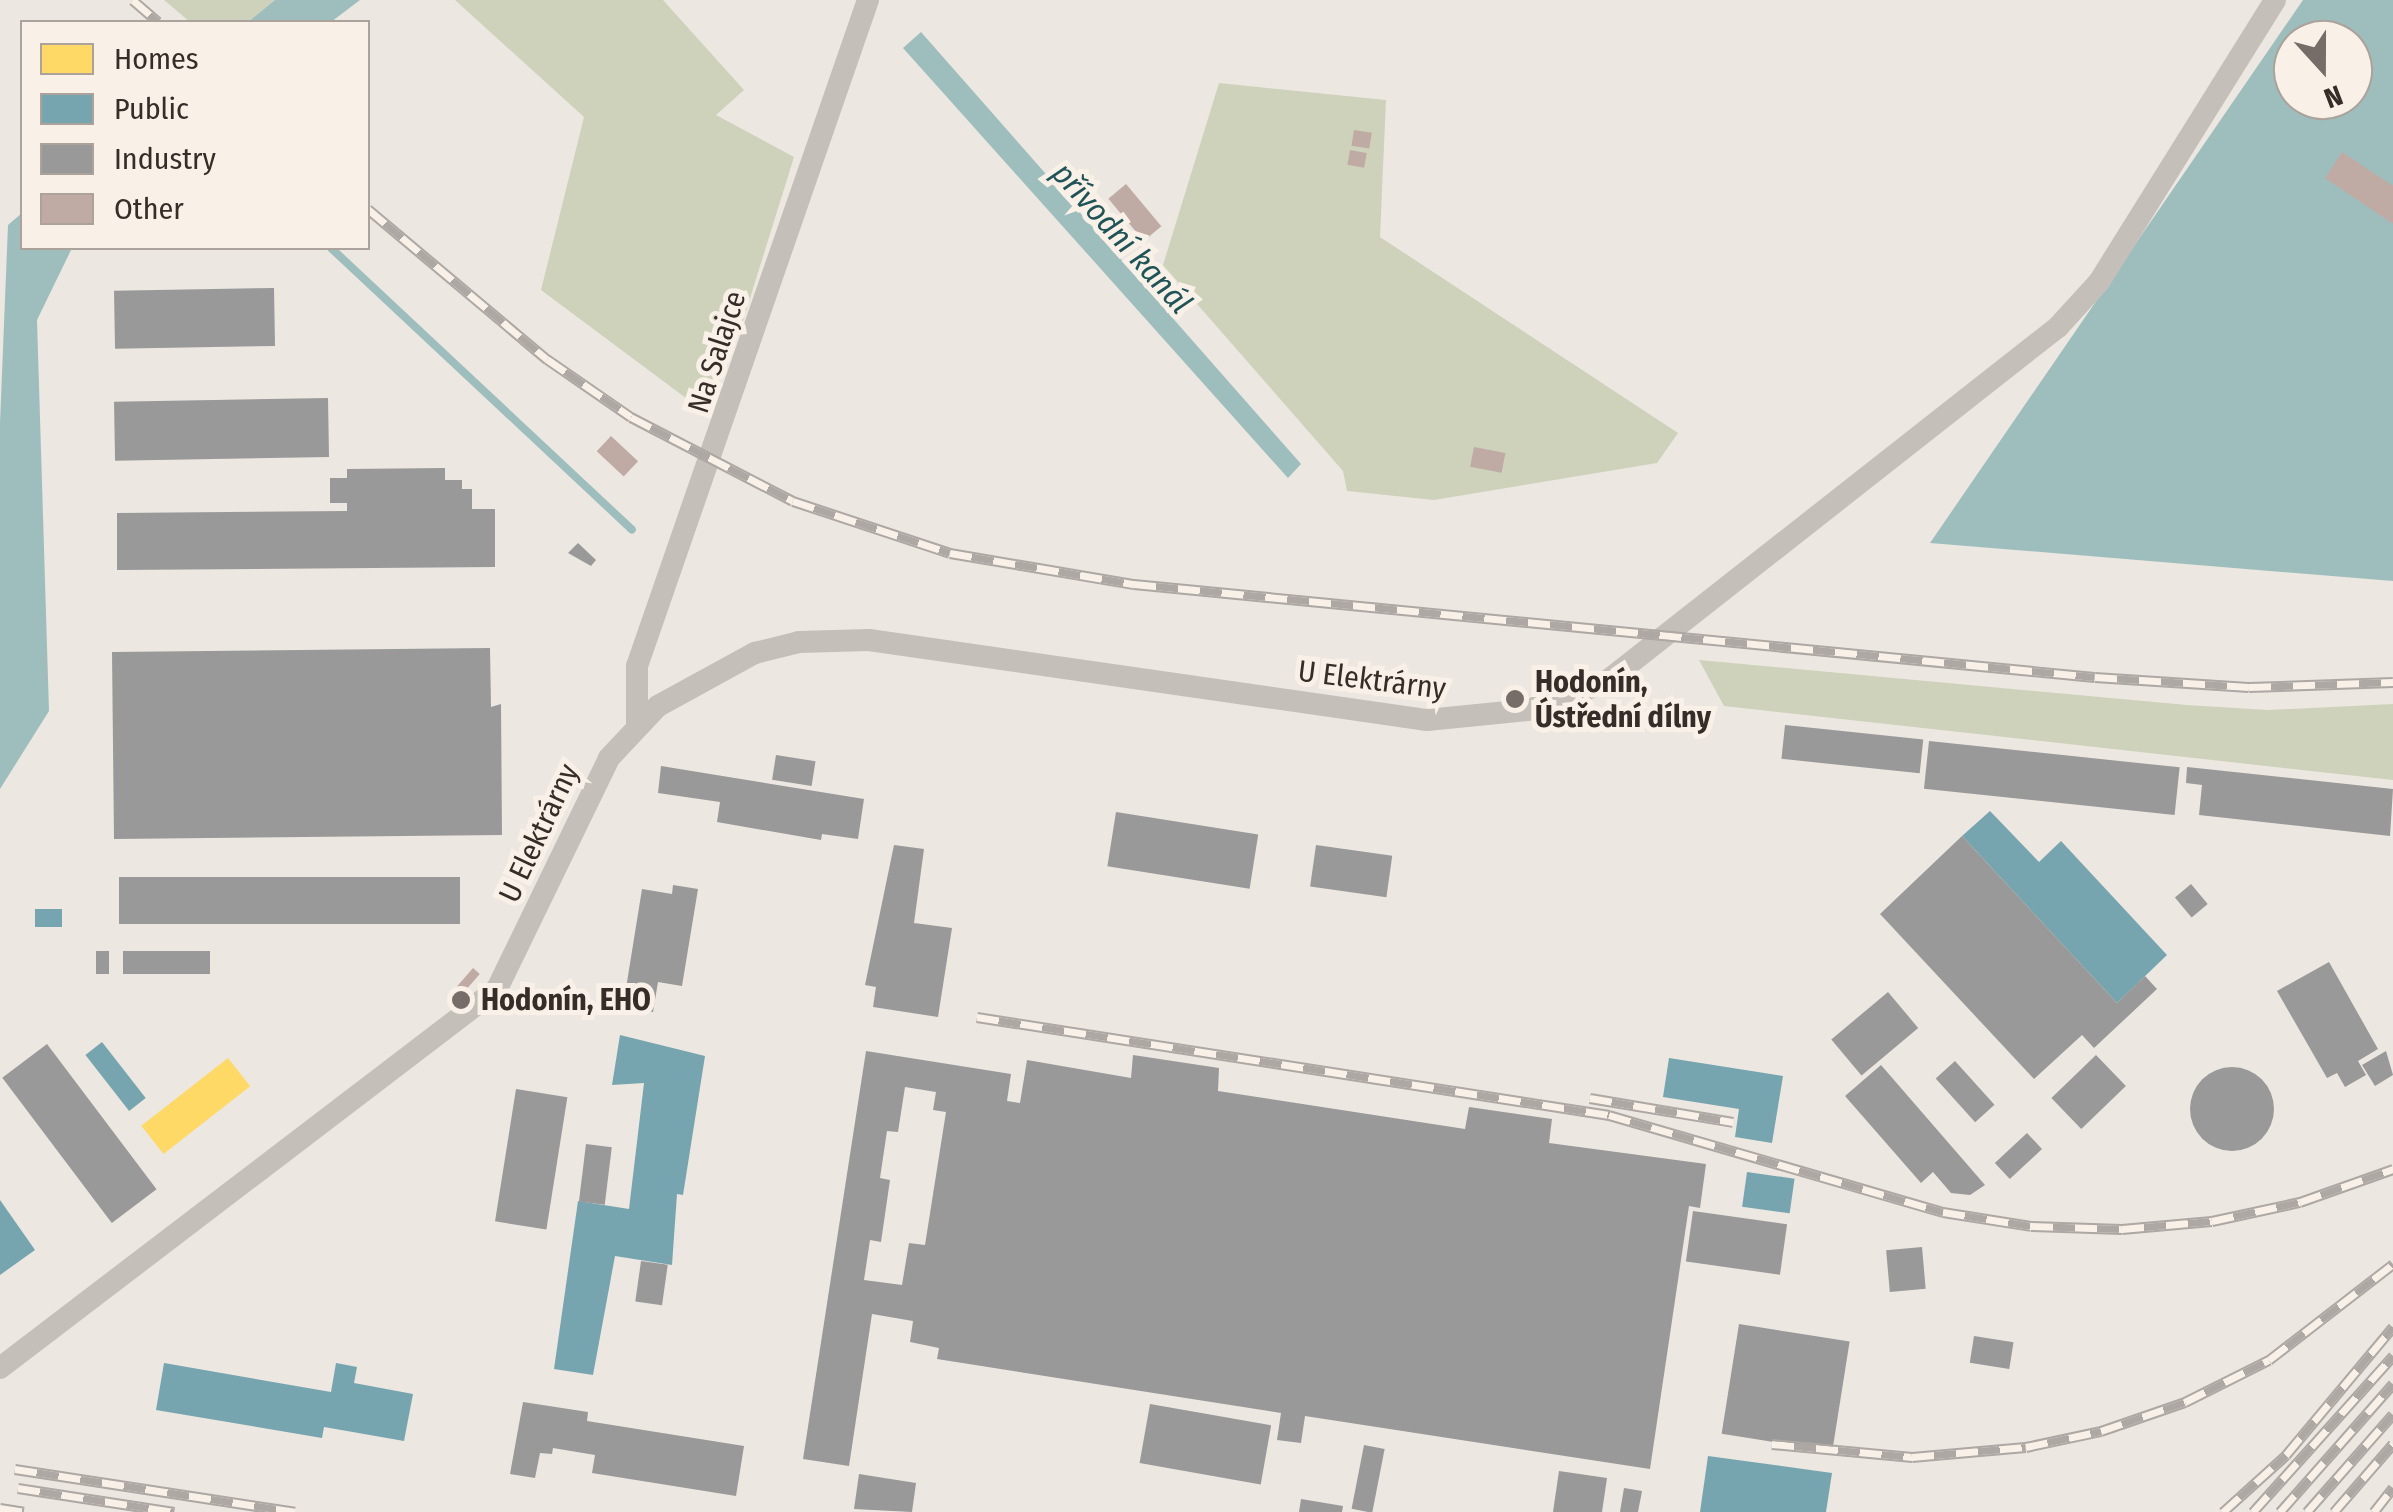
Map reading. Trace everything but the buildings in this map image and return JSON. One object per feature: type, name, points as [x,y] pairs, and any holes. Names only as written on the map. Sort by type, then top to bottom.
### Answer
[{"type":"street","name":"Na Salajce","points":[[637,725],[637,666],[868,0]]},
{"type":"street","name":"U Elektrárny","points":[[0,1368],[498,989],[586,795],[637,725],[720,669],[799,642],[869,640],[1427,720],[1528,710],[1606,682],[2058,328],[2099,282],[2275,0]]},
{"type":"green space","points":[[164,0],[275,0],[250,20],[188,20]]},
{"type":"green space","points":[[455,0],[663,0],[744,90],[716,115],[794,157],[742,324],[706,413],[541,290],[584,117]]},
{"type":"green space","points":[[1219,83],[1386,100],[1380,237],[1678,433],[1657,463],[1434,500],[1347,491],[1343,471],[1163,265]]},
{"type":"green space","points":[[1699,660],[2187,705],[2268,710],[2393,704],[2393,780],[1724,706]]},
{"type":"water","points":[[275,0],[360,0],[334,20],[250,20]]},
{"type":"water","points":[[2303,0],[2393,0],[2393,581],[1930,543],[2273,44],[2273,120],[2373,120],[2373,20],[2289,20]]},
{"type":"water","points":[[921,32],[1301,464],[1288,478],[903,48]]},
{"type":"water","points":[[20,215],[20,250],[71,250],[37,320],[49,711],[0,789],[0,423],[8,225]]},
{"type":"waterway","points":[[333,250],[632,530]]},
{"type":"railway","points":[[133,0],[156,20]]},
{"type":"railway","points":[[370,211],[547,359],[631,417],[793,501],[950,553],[1134,584],[2095,677],[2249,687],[2393,682]]},
{"type":"railway","points":[[977,1017],[1609,1115],[1943,1212],[2031,1226],[2122,1229],[2212,1221],[2300,1202],[2393,1169]]},
{"type":"railway","points":[[1590,1098],[1733,1122]]},
{"type":"railway","points":[[1772,1444],[1912,1457],[2026,1447],[2101,1431],[2185,1402],[2269,1360],[2393,1264]]},
{"type":"railway","points":[[2223,1512],[2286,1455],[2393,1327]]},
{"type":"railway","points":[[2253,1512],[2393,1356]]},
{"type":"railway","points":[[2280,1512],[2393,1384]]},
{"type":"railway","points":[[2307,1512],[2393,1414]]},
{"type":"railway","points":[[2334,1512],[2393,1444]]},
{"type":"railway","points":[[15,1469],[295,1512]]},
{"type":"railway","points":[[18,1488],[174,1512]]},
{"type":"railway","points":[[2374,1512],[2393,1488]]},
{"type":"railway","points":[[0,1508],[24,1512]]},
{"type":"place","name":"Hodonín, Ústřední dílny","points":[[1515,699]]},
{"type":"place","name":"Hodonín, EHO","points":[[461,1000]]},
{"type":"water label","name":"přívodní kanál","points":[[1122,238]]}]
